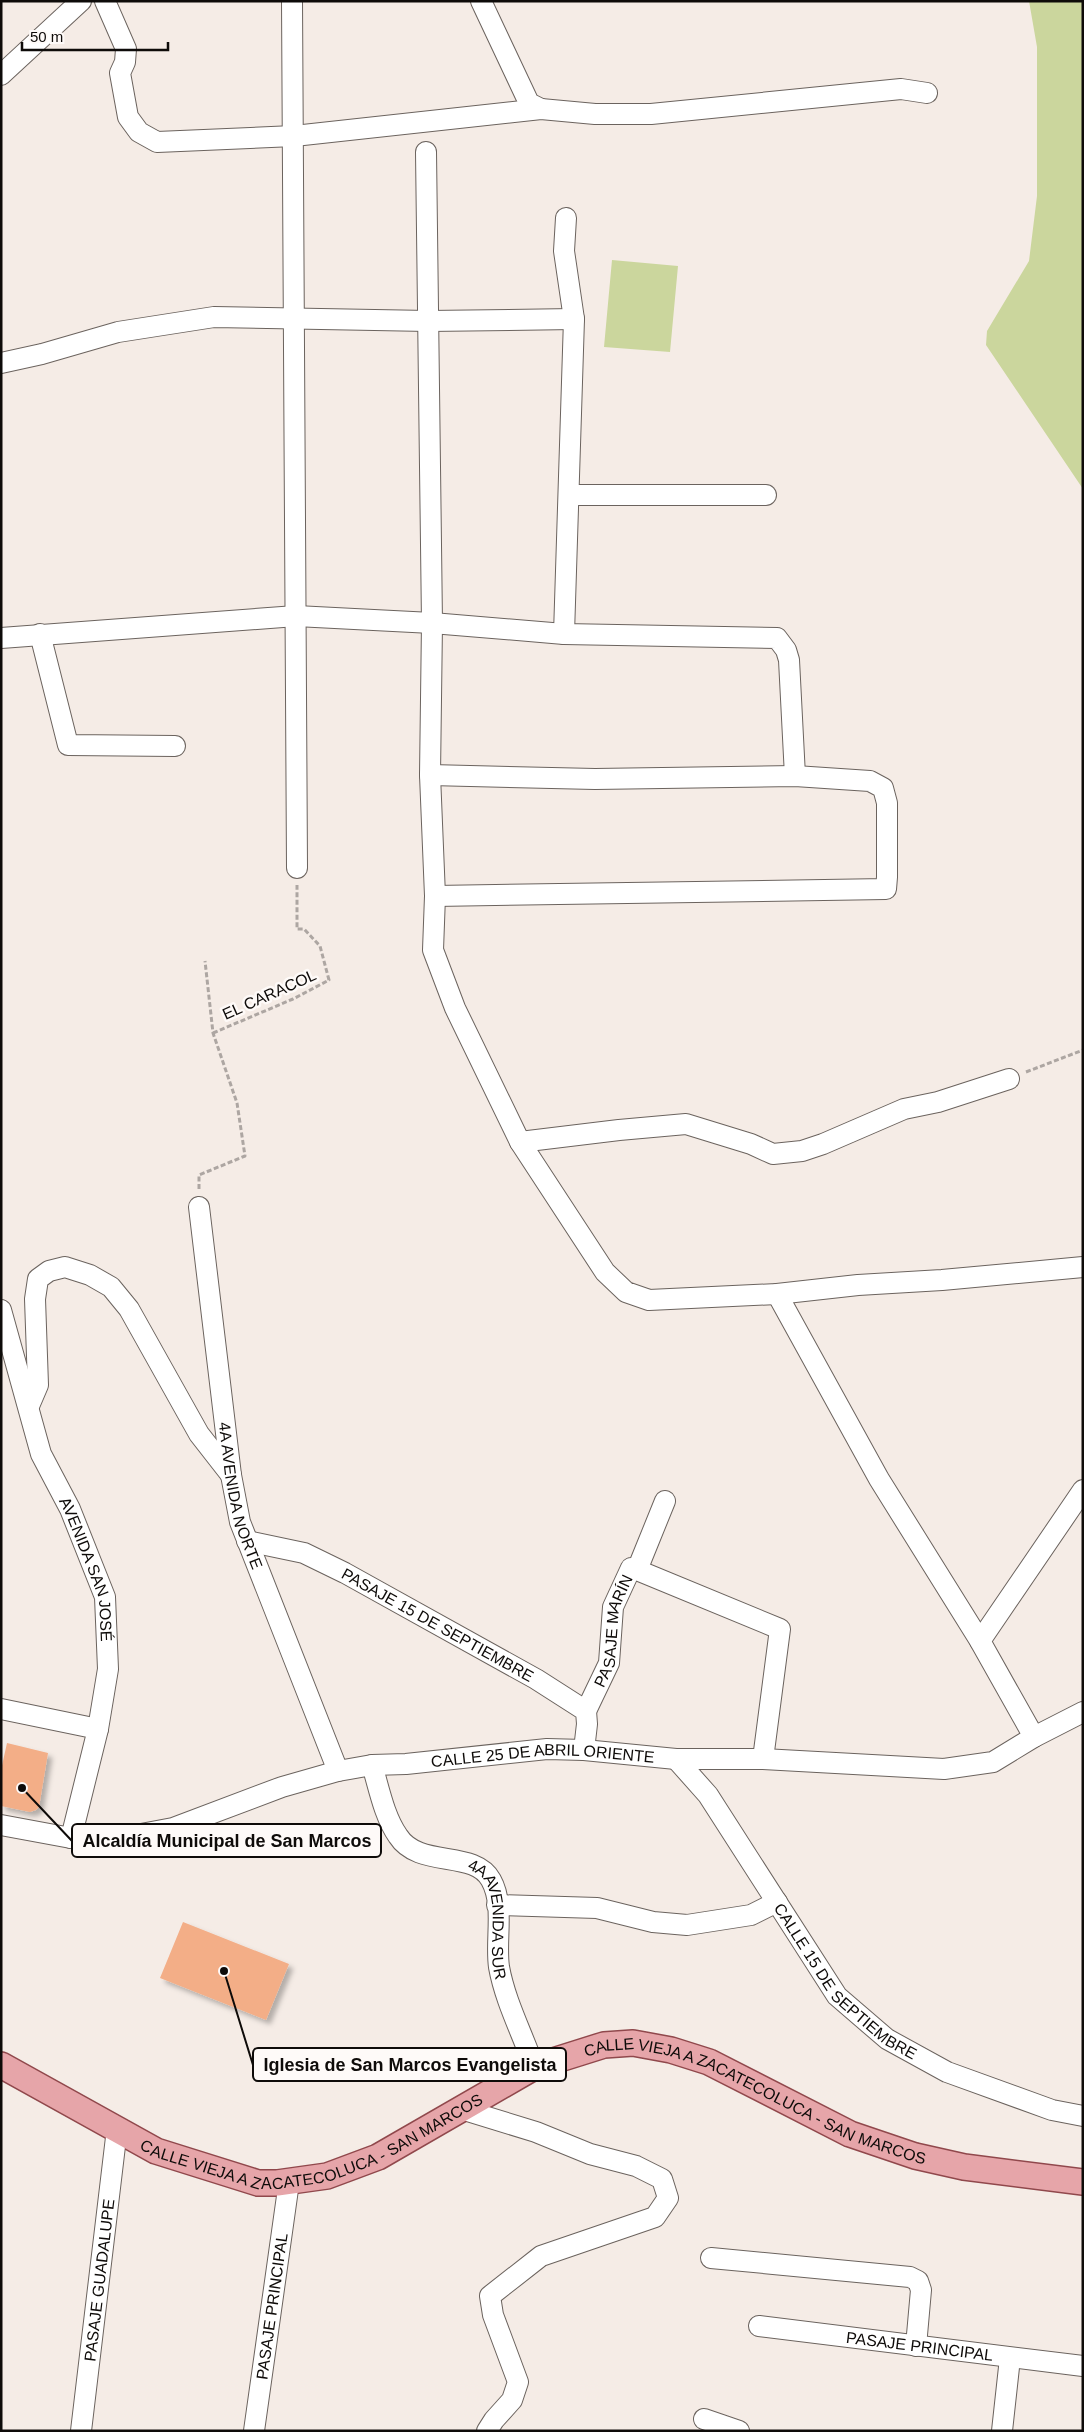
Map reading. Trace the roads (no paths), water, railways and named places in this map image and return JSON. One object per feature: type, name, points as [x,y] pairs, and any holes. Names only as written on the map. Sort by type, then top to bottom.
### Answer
[{"type":"main road","name":"CALLE VIEJA A ZACATECOLUCA - SAN MARCOS","points":[[1,2066],[156,2151],[258,2183],[289,2182],[327,2176],[378,2157],[534,2067],[604,2045],[633,2044],[653,2046],[709,2062],[869,2142],[915,2156],[964,2167],[1083,2182]]},
{"type":"street","points":[[1,75],[81,1]]},
{"type":"street","points":[[105,1],[126,49],[125,62],[120,73],[128,117],[132,125],[147,138],[157,142],[294,136],[541,109],[595,114],[651,114],[901,90],[927,93]]},
{"type":"street","points":[[292,1],[297,868]]},
{"type":"street","points":[[481,1],[529,103],[541,109]]},
{"type":"street","points":[[426,152],[432,623],[430,775],[435,896],[433,950],[455,1008],[520,1142],[605,1272],[626,1292],[650,1300],[777,1294],[858,1285],[942,1280],[1083,1267]]},
{"type":"street","points":[[564,634],[574,319],[564,251],[566,218]]},
{"type":"street","points":[[1,362],[42,354],[118,332],[214,317],[428,321],[574,319]]},
{"type":"street","points":[[569,495],[766,495]]},
{"type":"street","points":[[1,638],[296,616],[432,623],[564,634],[777,638],[786,650],[789,660],[795,776]]},
{"type":"street","points":[[40,634],[68,745],[175,746]]},
{"type":"street","points":[[430,775],[595,779],[795,776],[870,781],[883,788],[886,803],[888,878],[886,889],[435,896]]},
{"type":"street","points":[[520,1142],[686,1124],[751,1144],[773,1154],[802,1151],[823,1144],[904,1109],[938,1102],[1009,1079]]},
{"type":"street","name":"4A AVENIDA NORTE","points":[[199,1207],[231,1474],[240,1522],[338,1771]]},
{"type":"street","points":[[29,1406],[38,1385],[35,1300],[38,1279],[50,1271],[65,1268],[90,1275],[111,1286],[129,1308],[198,1434],[231,1474]]},
{"type":"street","points":[[777,1294],[879,1479],[980,1641],[1034,1737]]},
{"type":"street","name":"AVENIDA SAN JOSÉ","points":[[1,1310],[41,1454],[70,1509],[106,1597],[108,1669],[98,1729],[71,1838]]},
{"type":"street","points":[[980,1641],[1083,1490]]},
{"type":"street","name":"PASAJE MARÍN","points":[[586,1712],[609,1663],[613,1607],[631,1568],[636,1570],[665,1501]]},
{"type":"street","name":"PASAJE 15 DE SEPTIEMBRE","points":[[247,1541],[304,1553],[337,1569],[503,1660],[586,1712]]},
{"type":"street","points":[[636,1570],[780,1629],[763,1759]]},
{"type":"street","points":[[1,1709],[98,1729]]},
{"type":"street","points":[[584,1750],[588,1724],[586,1712]]},
{"type":"street","name":"CALLE 25 DE ABRIL ORIENTE","points":[[1,1825],[71,1838],[109,1840],[173,1828],[282,1787],[338,1771],[372,1765],[547,1749],[584,1750],[676,1759],[763,1759],[944,1769],[993,1762],[1034,1737],[1083,1712]]},
{"type":"street","name":"CALLE 15 DE SEPTIEMBRE","points":[[676,1759],[708,1795],[837,1996],[886,2039],[947,2072],[1052,2110],[1083,2116]]},
{"type":"street","name":"4A AVENIDA SUR","points":[[372,1765],[388,1818],[398,1837],[412,1851],[473,1865],[483,1870],[491,1880],[497,1905],[499,1966],[534,2067]]},
{"type":"street","points":[[497,1905],[597,1908],[653,1922],[686,1925],[751,1915],[777,1902]]},
{"type":"street","points":[[462,2109],[536,2132],[590,2154],[636,2166],[662,2179],[668,2198],[654,2217],[541,2256],[490,2296],[492,2315],[502,2335],[518,2382],[512,2400],[487,2431]]},
{"type":"street","name":"PASAJE GUADALUPE","points":[[81,2431],[117,2129]]},
{"type":"street","name":"PASAJE PRINCIPAL","points":[[254,2431],[289,2182]]},
{"type":"street","points":[[711,2258],[910,2277],[918,2281],[921,2290],[916,2346]]},
{"type":"street","name":"PASAJE PRINCIPAL","points":[[759,2326],[1083,2366]]},
{"type":"street","points":[[1002,2431],[1010,2358]]},
{"type":"street","points":[[704,2419],[739,2431]]},
{"type":"place","name":"Alcaldía Municipal de San Marcos","points":[[22,1788]]},
{"type":"place","name":"Iglesia de San Marcos Evangelista","points":[[224,1971]]}]
